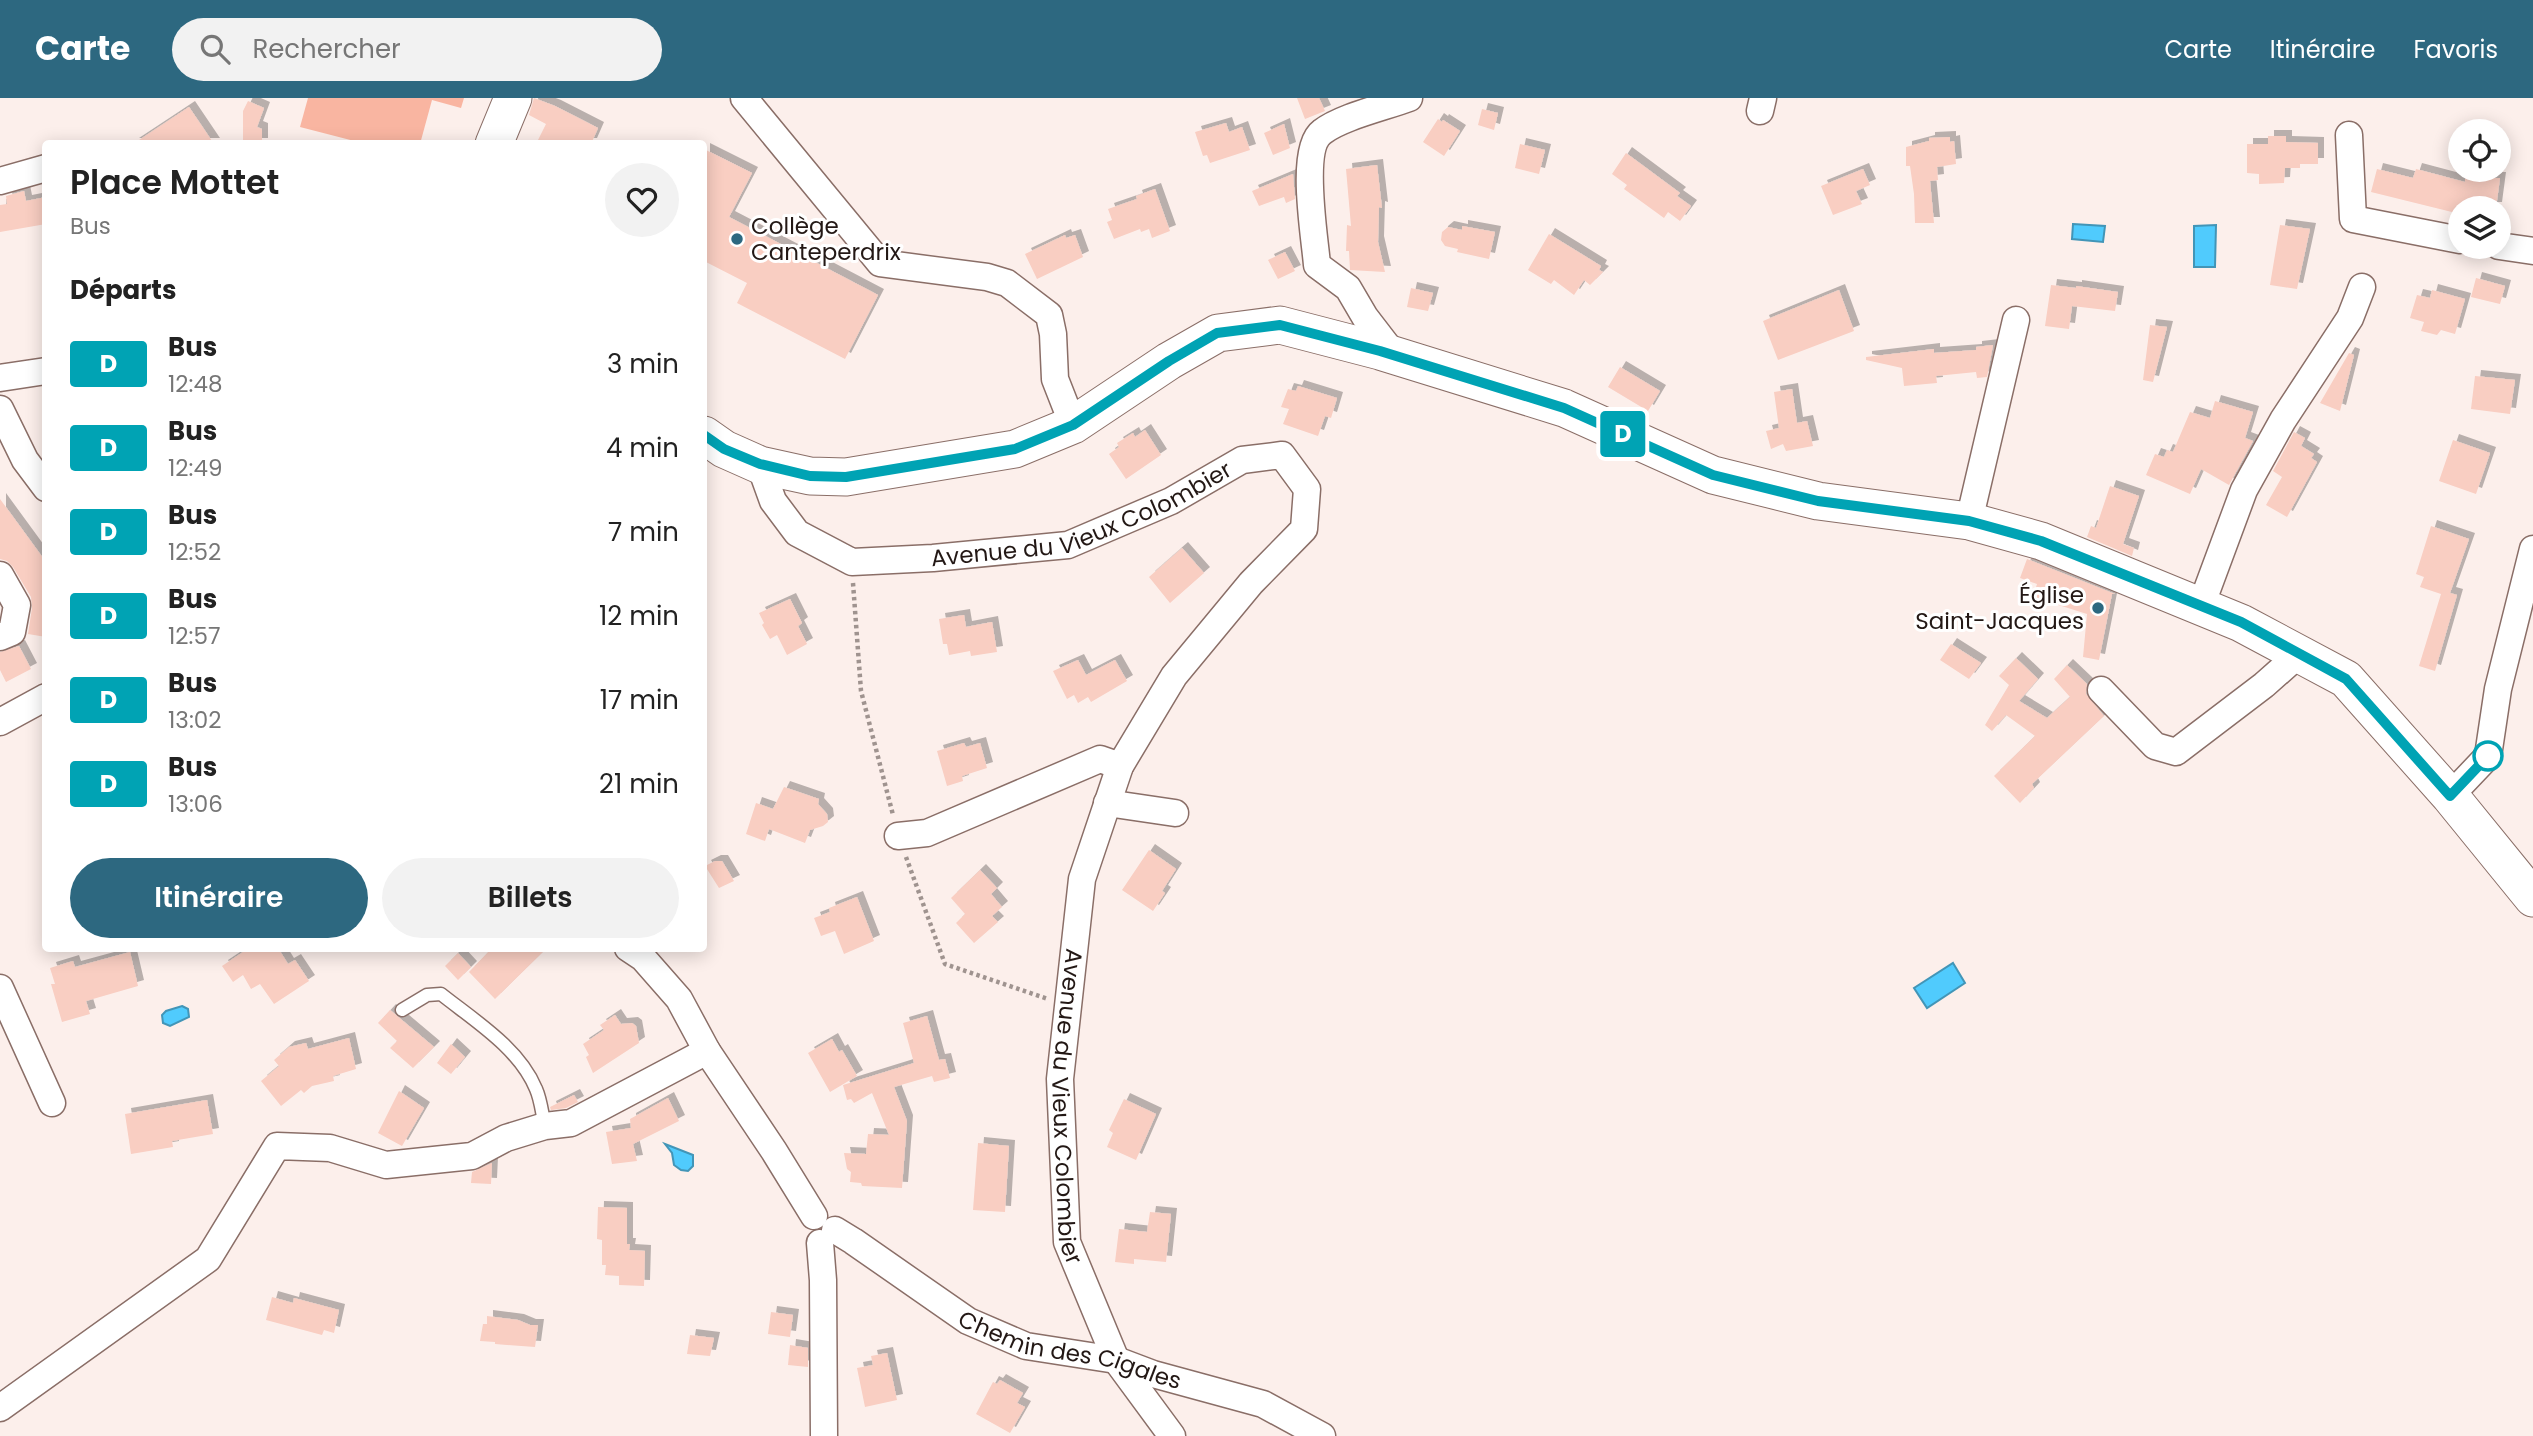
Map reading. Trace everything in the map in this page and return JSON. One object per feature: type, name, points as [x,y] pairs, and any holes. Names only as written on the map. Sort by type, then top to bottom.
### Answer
[{"type":"street","points":[[481,140],[495,98]]},
{"type":"street","points":[[496,140],[513,98]]},
{"type":"street","points":[[744,98],[880,263],[988,277],[1007,283],[1048,315],[1053,334],[1055,379],[1073,425]]},
{"type":"street","points":[[1395,356],[1365,317],[1348,288],[1317,265],[1310,176],[1312,147],[1320,133],[1334,125],[1409,98]]},
{"type":"street","points":[[2349,135],[2353,219],[2448,238]]},
{"type":"street","points":[[0,181],[42,169]]},
{"type":"street","points":[[2511,248],[2533,251]]},
{"type":"street","points":[[2201,606],[2244,489],[2283,420],[2350,318],[2362,287]]},
{"type":"street","points":[[1969,521],[2016,320]]},
{"type":"street","points":[[707,437],[724,449],[760,464],[810,476],[846,477],[1015,449],[1073,425],[1169,361],[1217,333],[1280,325],[1395,356],[1564,408],[1713,475],[1818,501],[1969,521],[2041,541],[2241,622],[2346,679],[2450,796],[2533,898]]},
{"type":"street","points":[[0,378],[42,372]]},
{"type":"street","points":[[0,410],[25,460],[42,483]]},
{"type":"street","name":"Avenue du Vieux Colombier","points":[[760,464],[773,501],[797,533],[852,562],[933,558],[1068,545],[1171,501],[1242,460],[1282,455],[1307,489],[1304,529],[1251,583],[1174,676],[1120,766],[1082,879],[1060,1079],[1067,1242],[1116,1360],[1172,1436]]},
{"type":"street","points":[[2450,796],[2488,756],[2498,689],[2529,581],[2533,550]]},
{"type":"street","points":[[0,575],[17,605],[12,632],[0,637]]},
{"type":"street","points":[[2101,690],[2155,746],[2176,752],[2264,685],[2299,654]]},
{"type":"street","points":[[0,722],[42,700]]},
{"type":"street","points":[[898,836],[927,833],[1100,759],[1120,766]]},
{"type":"street","points":[[1107,803],[1175,813]]},
{"type":"street","points":[[634,952],[643,958],[679,999],[707,1051],[774,1150],[823,1230],[824,1436]]},
{"type":"street","points":[[0,988],[52,1103]]},
{"type":"street","points":[[0,1408],[208,1259],[277,1146],[330,1148],[386,1166],[472,1156],[506,1138],[545,1126],[571,1122],[707,1051]]},
{"type":"street","name":"Chemin des Cigales","points":[[823,1230],[853,1241],[968,1321],[1026,1346],[1116,1360],[1153,1374],[1263,1404],[1322,1436]]},
{"type":"lane","points":[[402,1010],[427,995],[441,994],[496,1037],[519,1061],[536,1089],[545,1126]]},
{"type":"shaded area","points":[[308,98],[464,98],[461,108],[432,100],[421,140],[350,140],[300,127]]},
{"type":"water","points":[[2073,224],[2105,226],[2103,242],[2072,239]]},
{"type":"water","points":[[2216,225],[2215,267],[2194,267],[2194,226]]},
{"type":"water","points":[[1953,963],[1965,983],[1927,1008],[1914,988]]},
{"type":"water","points":[[182,1006],[188,1009],[189,1017],[170,1026],[163,1023],[162,1015],[166,1011]]},
{"type":"water","points":[[665,1144],[693,1155],[693,1166],[688,1171],[674,1165],[672,1153]]},
{"type":"building","points":[[534,98],[598,128],[593,140],[538,140],[546,124],[529,115]]},
{"type":"building","points":[[1297,98],[1319,98],[1325,111],[1305,119]]},
{"type":"building","points":[[248,101],[264,108],[257,127],[262,129],[262,140],[243,140],[243,111]]},
{"type":"building","points":[[189,107],[211,140],[139,140]]},
{"type":"building","points":[[1482,109],[1498,113],[1494,130],[1478,125]]},
{"type":"building","points":[[1438,119],[1460,131],[1444,156],[1423,142]]},
{"type":"building","points":[[1226,123],[1229,132],[1242,127],[1250,150],[1210,163],[1207,155],[1203,156],[1195,132]]},
{"type":"building","points":[[1284,124],[1290,148],[1273,155],[1264,133]]},
{"type":"building","points":[[2268,136],[2286,136],[2286,142],[2318,143],[2318,164],[2300,164],[2300,168],[2285,168],[2284,183],[2259,184],[2259,174],[2247,173],[2247,144],[2268,144]]},
{"type":"building","points":[[1950,137],[1950,142],[1954,141],[1956,164],[1937,167],[1938,180],[1930,181],[1934,223],[1915,223],[1914,194],[1910,166],[1906,166],[1906,147],[1929,141],[1929,138]]},
{"type":"building","points":[[1520,144],[1545,150],[1539,174],[1515,168]]},
{"type":"building","name":"Collège Canteperdrix","points":[[707,150],[752,173],[729,217],[878,295],[845,359],[737,303],[747,283],[707,263]]},
{"type":"building","points":[[1626,153],[1680,193],[1677,196],[1691,206],[1680,221],[1668,212],[1664,218],[1624,189],[1627,185],[1612,174]]},
{"type":"building","points":[[1377,165],[1382,208],[1379,207],[1378,242],[1385,272],[1350,270],[1349,251],[1346,251],[1347,225],[1351,226],[1346,169]]},
{"type":"building","points":[[1863,169],[1870,185],[1856,191],[1862,204],[1833,215],[1821,186]]},
{"type":"building","points":[[2377,169],[2413,178],[2416,169],[2448,177],[2448,182],[2499,182],[2498,196],[2448,196],[2448,211],[2371,192]]},
{"type":"building","points":[[1293,174],[1295,199],[1286,203],[1284,197],[1259,206],[1252,191]]},
{"type":"building","points":[[1155,189],[1170,231],[1152,238],[1149,229],[1141,232],[1140,229],[1114,239],[1107,222],[1112,220],[1108,209],[1137,199],[1136,196]]},
{"type":"building","points":[[24,191],[26,201],[42,198],[42,225],[0,232],[0,205],[7,204],[6,196]]},
{"type":"building","points":[[2280,225],[2310,229],[2297,289],[2270,285]]},
{"type":"building","points":[[1462,226],[1495,232],[1489,259],[1457,252],[1458,249],[1445,246],[1441,240],[1442,232],[1448,227],[1462,230]]},
{"type":"building","points":[[1549,234],[1601,266],[1599,270],[1603,272],[1590,285],[1584,280],[1574,295],[1554,280],[1551,284],[1528,270]]},
{"type":"building","points":[[1065,235],[1066,238],[1075,235],[1083,257],[1037,279],[1025,254]]},
{"type":"building","points":[[1285,252],[1295,271],[1278,279],[1268,260]]},
{"type":"building","points":[[2476,278],[2505,286],[2500,304],[2471,297]]},
{"type":"building","points":[[2051,285],[2118,292],[2115,311],[2072,306],[2069,329],[2045,326]]},
{"type":"building","points":[[1411,288],[1433,293],[1428,311],[1407,307]]},
{"type":"building","points":[[1839,290],[1854,331],[1778,360],[1763,321]]},
{"type":"building","points":[[2432,290],[2465,299],[2455,334],[2441,330],[2437,335],[2421,331],[2424,322],[2410,318],[2417,295],[2430,298]]},
{"type":"building","points":[[2150,325],[2167,327],[2153,382],[2143,380]]},
{"type":"building","points":[[1993,345],[1987,377],[1977,378],[1976,372],[1936,376],[1937,383],[1904,386],[1902,368],[1866,360],[1866,357],[1934,349],[1934,353],[1976,350],[1976,347]]},
{"type":"building","points":[[2349,353],[2354,355],[2340,411],[2320,403]]},
{"type":"building","points":[[1620,367],[1660,391],[1648,411],[1608,387]]},
{"type":"building","points":[[2475,376],[2515,380],[2510,414],[2471,409]]},
{"type":"building","points":[[1298,386],[1337,398],[1331,418],[1325,416],[1318,436],[1283,424],[1289,409],[1281,407],[1288,389],[1296,391]]},
{"type":"building","points":[[1792,389],[1797,423],[1807,421],[1813,446],[1786,451],[1783,444],[1771,449],[1766,431],[1779,428],[1774,392]]},
{"type":"building","points":[[2215,401],[2253,412],[2245,438],[2253,441],[2229,485],[2201,469],[2190,494],[2146,475],[2155,454],[2164,457],[2167,450],[2173,452],[2190,412],[2210,418]]},
{"type":"building","points":[[1145,430],[1161,455],[1126,479],[1109,454],[1119,447],[1117,443],[1133,433],[1135,437]]},
{"type":"building","points":[[2294,432],[2305,438],[2301,446],[2314,454],[2311,458],[2317,462],[2287,517],[2266,505],[2282,477],[2273,471]]},
{"type":"building","points":[[2453,440],[2490,453],[2476,494],[2439,481]]},
{"type":"building","points":[[2110,486],[2139,496],[2123,544],[2134,548],[2132,556],[2087,537],[2091,526],[2096,528]]},
{"type":"building","points":[[0,499],[42,557],[42,636],[28,634],[31,597],[13,567],[0,559]]},
{"type":"building","points":[[2431,526],[2469,539],[2450,593],[2457,595],[2435,671],[2419,666],[2441,594],[2420,587],[2424,577],[2416,574]]},
{"type":"building","points":[[1182,548],[1204,573],[1170,603],[1149,577]]},
{"type":"building","points":[[2027,559],[2115,594],[2112,594],[2099,660],[2083,657],[2087,614],[2033,597],[2037,584],[2020,578]]},
{"type":"building","points":[[790,599],[802,623],[798,626],[807,644],[787,655],[777,635],[770,639],[759,613]]},
{"type":"building","points":[[964,615],[966,627],[992,622],[997,652],[971,656],[970,651],[949,655],[947,644],[943,644],[939,619]]},
{"type":"building","points":[[1951,644],[1981,663],[1969,679],[1940,660]]},
{"type":"building","points":[[19,646],[31,669],[6,682],[0,670],[0,652]]},
{"type":"building","points":[[2016,658],[2038,679],[2019,701],[2047,718],[2070,697],[2054,679],[2067,665],[2087,684],[2086,694],[2104,716],[2032,784],[2034,788],[2020,803],[1994,776],[2035,736],[2006,715],[1992,731],[1985,725],[2009,685],[1999,676]]},
{"type":"building","points":[[1078,660],[1086,675],[1115,660],[1127,681],[1091,702],[1088,697],[1078,703],[1074,695],[1067,699],[1053,671]]},
{"type":"building","points":[[964,743],[966,747],[980,743],[987,768],[962,776],[963,781],[947,786],[937,751]]},
{"type":"building","points":[[784,787],[819,799],[818,804],[827,814],[828,822],[810,830],[805,843],[769,829],[765,841],[746,834],[756,803],[773,809]]},
{"type":"building","points":[[1149,850],[1176,869],[1153,911],[1122,890]]},
{"type":"building","points":[[722,861],[734,881],[719,888],[707,865]]},
{"type":"building","points":[[980,870],[997,888],[991,894],[1002,907],[992,916],[998,922],[974,943],[956,923],[965,914],[951,898]]},
{"type":"building","points":[[857,897],[874,941],[844,954],[835,931],[821,936],[814,918],[830,912],[829,908]]},
{"type":"building","points":[[130,952],[138,986],[86,1001],[90,1014],[62,1022],[51,984],[55,984],[50,968],[73,961],[75,967]]},
{"type":"building","points":[[243,952],[280,952],[288,964],[295,960],[309,981],[274,1004],[260,984],[251,989],[243,975],[233,982],[222,966]]},
{"type":"building","points":[[488,952],[543,952],[495,999],[469,972]]},
{"type":"building","points":[[458,953],[471,967],[458,980],[445,966]]},
{"type":"building","points":[[390,1010],[434,1047],[413,1068],[390,1048],[397,1041],[378,1023]]},
{"type":"building","points":[[615,1015],[621,1024],[632,1023],[636,1026],[639,1043],[593,1073],[583,1044],[604,1030],[600,1025]]},
{"type":"building","points":[[927,1016],[939,1060],[945,1059],[950,1078],[934,1082],[932,1076],[894,1087],[907,1121],[902,1188],[862,1186],[861,1183],[850,1182],[851,1172],[847,1169],[844,1153],[866,1154],[868,1134],[889,1135],[872,1093],[854,1103],[851,1099],[847,1100],[843,1085],[914,1063],[903,1023]]},
{"type":"building","points":[[349,1038],[356,1069],[333,1076],[334,1081],[312,1086],[304,1093],[301,1090],[281,1106],[261,1081],[279,1066],[274,1060],[289,1047],[306,1043],[308,1049]]},
{"type":"building","points":[[832,1039],[839,1052],[842,1050],[857,1076],[830,1092],[808,1053]]},
{"type":"building","points":[[451,1044],[465,1057],[451,1074],[437,1063]]},
{"type":"building","points":[[399,1091],[424,1108],[402,1146],[378,1133]]},
{"type":"building","points":[[574,1095],[578,1102],[566,1108],[551,1110],[550,1107]]},
{"type":"building","points":[[668,1098],[679,1121],[633,1144],[637,1161],[612,1164],[606,1132],[631,1128],[630,1119]]},
{"type":"building","points":[[1124,1099],[1156,1114],[1136,1160],[1107,1147],[1113,1133],[1109,1130]]},
{"type":"building","points":[[207,1100],[213,1134],[172,1141],[173,1147],[131,1154],[125,1114]]},
{"type":"building","points":[[978,1143],[1009,1146],[1005,1212],[973,1210]]},
{"type":"building","points":[[492,1163],[491,1184],[471,1183],[472,1172]]},
{"type":"building","points":[[598,1207],[627,1208],[629,1250],[645,1251],[644,1286],[619,1285],[619,1276],[605,1275],[606,1265],[602,1265],[602,1240],[597,1239]]},
{"type":"building","points":[[1150,1212],[1171,1214],[1166,1262],[1134,1259],[1134,1264],[1115,1262],[1119,1229],[1147,1232]]},
{"type":"building","points":[[272,1297],[293,1303],[294,1298],[339,1310],[334,1333],[324,1330],[322,1335],[266,1320]]},
{"type":"building","points":[[771,1312],[793,1315],[790,1337],[768,1334]]},
{"type":"building","points":[[487,1316],[538,1325],[535,1347],[480,1341],[483,1324],[487,1324]]},
{"type":"building","points":[[690,1335],[714,1338],[710,1356],[687,1354]]},
{"type":"building","points":[[790,1345],[808,1348],[808,1367],[788,1365]]},
{"type":"building","points":[[887,1353],[897,1400],[865,1407],[857,1368],[873,1365],[871,1356]]},
{"type":"building","points":[[1000,1380],[1023,1393],[1017,1403],[1025,1407],[1010,1433],[976,1414],[993,1382],[997,1384]]},
{"type":"bus line","name":"D","points":[[707,437],[724,449],[760,464],[810,476],[846,477],[1015,449],[1073,425],[1169,361],[1217,333],[1280,325],[1380,351],[1564,408],[1713,475],[1818,501],[1969,521],[2041,541],[2241,622],[2346,679],[2450,796],[2488,756]]},
{"type":"place","name":"Collège Canteperdrix","points":[[737,239]]},
{"type":"place","name":"Église Saint-Jacques","points":[[2098,608]]}]
